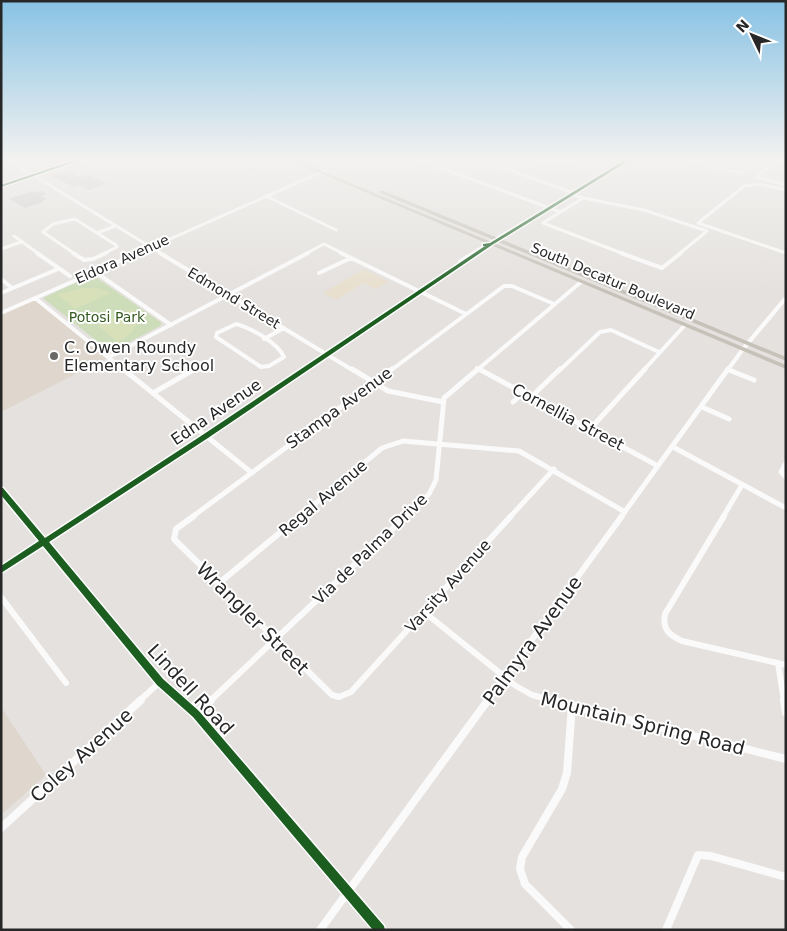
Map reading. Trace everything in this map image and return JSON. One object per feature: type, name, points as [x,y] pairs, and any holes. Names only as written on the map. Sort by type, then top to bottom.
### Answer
[{"type":"main road","name":"South Decatur Boulevard","points":[[401,203],[437,215],[581,282],[786,367]]},
{"type":"main road","name":"South Decatur Boulevard","points":[[403,203],[494,242],[786,359]]},
{"type":"main road","points":[[581,282],[590,281],[616,290]]},
{"type":"street","name":"Edmond Street","points":[[79,203],[374,383],[398,394],[443,402]]},
{"type":"street","name":"Eldora Avenue","points":[[1,313],[249,203]]},
{"type":"street","points":[[281,203],[336,230]]},
{"type":"street","points":[[538,203],[561,212]]},
{"type":"street","name":"Edna Avenue","points":[[1,570],[206,436],[494,242],[557,203]]},
{"type":"street","points":[[574,203],[543,223],[662,268],[707,231],[644,210],[611,203]]},
{"type":"street","points":[[722,203],[698,223],[786,253]]},
{"type":"street","points":[[72,219],[97,233],[117,248],[94,259],[84,260],[42,232],[45,228],[72,219]]},
{"type":"street","points":[[97,233],[115,226]]},
{"type":"street","points":[[14,236],[70,276]]},
{"type":"street","points":[[1,249],[21,242]]},
{"type":"street","points":[[109,357],[324,244],[466,314]]},
{"type":"street","points":[[318,273],[351,258]]},
{"type":"street","points":[[1,292],[58,269]]},
{"type":"street","points":[[94,271],[171,325]]},
{"type":"street","points":[[1,279],[12,288]]},
{"type":"street","points":[[443,402],[449,391],[581,282]]},
{"type":"street","name":"Stampa Avenue","points":[[173,534],[176,529],[466,314],[508,286],[554,304]]},
{"type":"street","points":[[35,298],[252,473]]},
{"type":"street","points":[[743,349],[786,298]]},
{"type":"street","points":[[236,324],[264,339],[284,355],[269,366],[261,368],[218,339],[216,335],[236,324]]},
{"type":"street","points":[[590,429],[685,324]]},
{"type":"street","points":[[264,339],[284,328]]},
{"type":"street","points":[[531,397],[600,332],[606,330],[660,352]]},
{"type":"street","name":"Palmyra Avenue","points":[[320,930],[743,349]]},
{"type":"street","points":[[153,393],[210,361]]},
{"type":"street","name":"Cornellia Street","points":[[477,368],[658,466]]},
{"type":"street","points":[[729,370],[754,380]]},
{"type":"street","points":[[513,402],[523,393]]},
{"type":"street","name":"Via de Palma Drive","points":[[196,714],[429,494],[436,480],[443,402]]},
{"type":"street","points":[[702,407],[729,419]]},
{"type":"street","name":"Regal Avenue","points":[[218,584],[382,448],[403,440],[439,442]]},
{"type":"street","points":[[439,442],[509,448],[531,456],[625,512]]},
{"type":"street","points":[[673,447],[786,508]]},
{"type":"street","points":[[786,463],[781,472],[786,477]]},
{"type":"street","name":"Varsity Avenue","points":[[339,697],[351,692],[554,469]]},
{"type":"street","points":[[742,485],[665,614],[663,623],[665,630],[671,637],[682,641],[786,665]]},
{"type":"street","name":"Lindell Road","points":[[1,490],[160,682],[196,714],[349,890],[380,930]]},
{"type":"street","name":"Wrangler Street","points":[[173,534],[174,539],[275,640],[332,695],[339,697]]},
{"type":"street","points":[[1,597],[66,683]]},
{"type":"street","name":"Mountain Spring Road","points":[[424,612],[504,677],[532,695],[786,759]]},
{"type":"street","points":[[778,664],[786,713]]},
{"type":"street","name":"Coley Avenue","points":[[1,828],[160,682]]},
{"type":"street","points":[[571,930],[525,884],[520,869],[522,857],[562,789],[567,773],[572,705]]},
{"type":"street","points":[[666,930],[698,855],[711,856],[786,877]]},
{"type":"shaded area","name":"C. Owen Roundy Elementary School","points":[[35,298],[109,357],[1,412],[1,312]]},
{"type":"shaded area","points":[[1,707],[46,775],[1,815]]},
{"type":"green space","name":"Potosi Park","points":[[90,276],[94,276],[162,323],[160,326],[109,351],[43,298]]},
{"type":"green space","points":[[83,288],[99,288],[111,293],[75,309],[57,294]]},
{"type":"green space","points":[[133,309],[136,314],[137,324],[131,333],[118,342],[98,326]]},
{"type":"sand","points":[[364,269],[389,282],[375,289],[364,283],[336,300],[323,293]]},
{"type":"building","points":[[17,203],[39,203],[25,208]]},
{"type":"cycle path","points":[[484,245],[491,244],[557,203]]},
{"type":"cycle path","points":[[1,570],[206,436],[491,244]]},
{"type":"cycle path","points":[[1,490],[160,682],[196,714],[380,930]]},
{"type":"place","name":"C. Owen Roundy Elementary School","points":[[54,356]]}]
